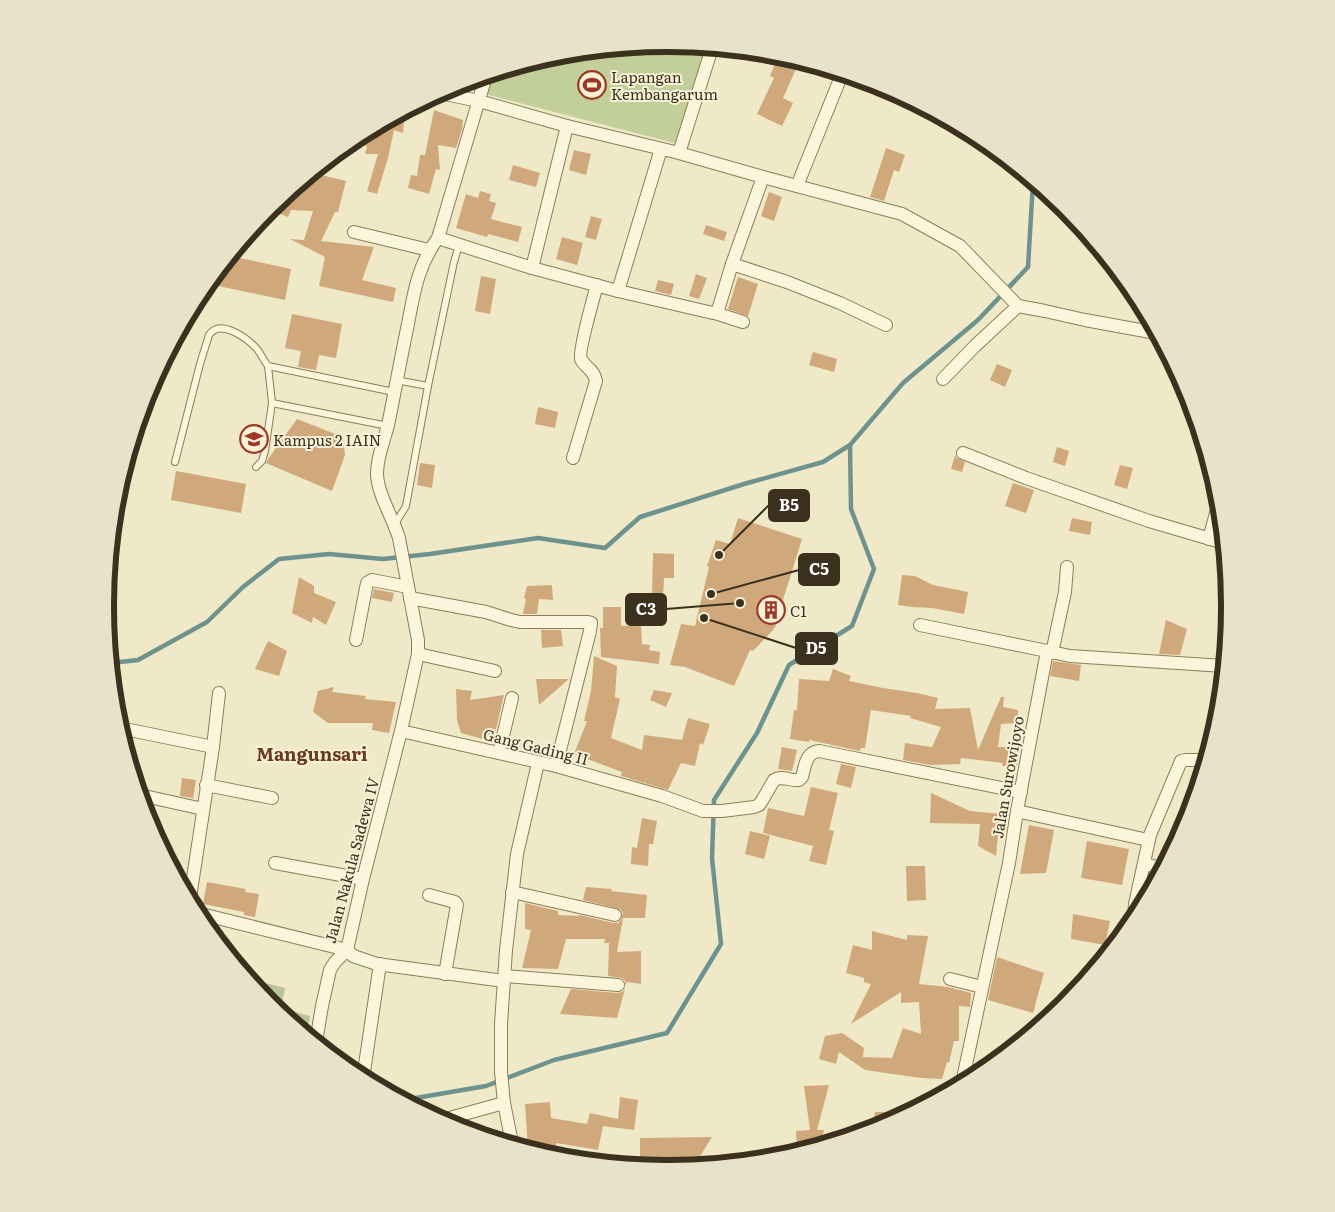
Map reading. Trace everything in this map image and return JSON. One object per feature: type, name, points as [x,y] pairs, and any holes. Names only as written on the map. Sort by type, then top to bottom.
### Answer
[{"type":"street","points":[[679,153],[710,54]]},
{"type":"street","points":[[797,186],[840,80]]},
{"type":"street","name":"Jalan Nakula Sadewa IV","points":[[317,1034],[330,970],[335,962],[348,950],[363,879],[401,732],[418,654],[418,640],[399,538],[395,524],[378,487],[379,460],[388,426],[418,276],[429,250],[438,238],[484,84]]},
{"type":"street","points":[[454,96],[679,153],[902,214],[960,246],[1015,303],[1085,320],[1148,332]]},
{"type":"street","points":[[532,268],[567,126]]},
{"type":"street","points":[[618,291],[661,149]]},
{"type":"street","points":[[716,313],[762,177]]},
{"type":"street","points":[[354,232],[429,250]]},
{"type":"street","points":[[438,238],[532,268],[597,286],[716,313],[743,322]]},
{"type":"street","points":[[732,264],[787,282],[840,303],[886,325]]},
{"type":"street","points":[[573,458],[596,381],[594,372],[581,360],[580,356],[597,286]]},
{"type":"street","points":[[943,379],[1015,303]]},
{"type":"street","points":[[963,453],[1026,478],[1150,521],[1217,541]]},
{"type":"street","points":[[1209,539],[1214,522]]},
{"type":"street","name":"Jalan Surowijoyo","points":[[964,1073],[1009,863],[1017,810],[1050,652],[1065,592],[1066,567]]},
{"type":"street","points":[[356,640],[367,583],[372,580],[409,593],[520,622],[591,623],[556,766]]},
{"type":"street","points":[[920,625],[1070,656],[1217,666]]},
{"type":"street","points":[[418,654],[495,671]]},
{"type":"street","points":[[191,888],[218,693]]},
{"type":"street","points":[[499,753],[512,698]]},
{"type":"street","points":[[129,730],[212,747]]},
{"type":"street","name":"Gang Gading II","points":[[401,732],[556,766],[662,796],[703,811],[743,809],[759,805],[774,780],[781,777],[799,780],[802,777],[810,754],[819,751],[1021,792]]},
{"type":"street","points":[[1136,902],[1148,840],[1181,761],[1199,760]]},
{"type":"street","points":[[511,1137],[501,1072],[501,1024],[506,950],[517,854],[538,763]]},
{"type":"street","points":[[206,785],[272,798]]},
{"type":"street","points":[[148,797],[203,809]]},
{"type":"street","points":[[1017,810],[1148,840]]},
{"type":"street","points":[[275,864],[363,879]]},
{"type":"street","points":[[1144,864],[1156,867]]},
{"type":"street","points":[[512,892],[615,915]]},
{"type":"street","points":[[429,895],[455,902],[457,905],[445,974]]},
{"type":"street","points":[[208,916],[348,950],[353,956],[380,964],[445,974],[618,984]]},
{"type":"street","points":[[364,1069],[380,964]]},
{"type":"street","points":[[950,979],[982,987]]},
{"type":"street","points":[[454,1116],[504,1098]]},
{"type":"lane","points":[[395,524],[406,506],[428,386],[459,245]]},
{"type":"lane","points":[[175,462],[200,364],[211,332],[223,328],[242,337],[256,348],[268,366],[272,403],[265,451],[262,461],[256,467]]},
{"type":"lane","points":[[268,366],[395,386],[428,386]]},
{"type":"lane","points":[[272,403],[388,426]]},
{"type":"green space","name":"Lapangan Kembangarum","points":[[668,52],[706,54],[678,144],[485,94],[489,83],[524,71],[560,63],[595,57],[631,54]]},
{"type":"green space","points":[[262,982],[285,988],[282,1003]]},
{"type":"green space","points":[[291,1011],[310,1016],[308,1026]]},
{"type":"building","points":[[775,63],[796,69],[783,98],[793,103],[782,126],[757,114],[774,78],[770,76]]},
{"type":"building","points":[[434,110],[463,120],[456,148],[438,145],[440,170],[436,169],[429,194],[408,188],[411,175],[417,176],[420,155],[425,155]]},
{"type":"building","points":[[404,120],[403,133],[394,130],[377,194],[367,191],[378,154],[365,154],[367,146],[361,146]]},
{"type":"building","points":[[886,148],[905,155],[899,172],[894,170],[884,201],[870,197]]},
{"type":"building","points":[[574,150],[591,154],[586,175],[569,170]]},
{"type":"building","points":[[513,165],[540,173],[536,187],[509,180]]},
{"type":"building","points":[[321,175],[346,181],[338,212],[335,212],[321,241],[374,247],[362,280],[396,288],[393,302],[319,286],[325,257],[290,239],[304,240],[313,211],[291,210],[288,217],[278,213]]},
{"type":"building","points":[[480,191],[491,194],[489,201],[496,203],[491,219],[522,227],[518,242],[488,234],[487,237],[456,228],[466,194],[478,198]]},
{"type":"building","points":[[769,192],[782,197],[774,221],[761,216]]},
{"type":"building","points":[[591,216],[602,219],[596,240],[585,237]]},
{"type":"building","points":[[706,225],[727,232],[724,241],[703,234]]},
{"type":"building","points":[[562,237],[583,243],[577,265],[556,259]]},
{"type":"building","points":[[238,257],[291,269],[285,300],[218,286],[219,282]]},
{"type":"building","points":[[696,274],[707,278],[699,299],[689,296]]},
{"type":"building","points":[[481,276],[496,279],[490,314],[475,311]]},
{"type":"building","points":[[738,277],[758,284],[748,316],[728,309]]},
{"type":"building","points":[[658,280],[674,284],[671,295],[655,291]]},
{"type":"building","points":[[292,314],[342,324],[336,358],[319,355],[316,370],[298,367],[301,351],[285,348]]},
{"type":"building","points":[[813,352],[837,359],[834,372],[809,365]]},
{"type":"building","points":[[997,364],[1012,370],[1005,387],[990,380]]},
{"type":"building","points":[[538,407],[558,412],[555,428],[535,424]]},
{"type":"building","points":[[297,419],[343,437],[345,455],[332,491],[266,463]]},
{"type":"building","points":[[1057,447],[1069,451],[1065,466],[1053,462]]},
{"type":"building","points":[[955,455],[965,462],[962,472],[951,469]]},
{"type":"building","points":[[420,463],[435,465],[432,488],[417,485]]},
{"type":"building","points":[[1120,465],[1133,468],[1127,489],[1114,485]]},
{"type":"building","points":[[176,471],[246,484],[241,513],[171,500]]},
{"type":"building","points":[[1013,483],[1034,490],[1026,513],[1005,506]]},
{"type":"building","points":[[738,518],[802,539],[782,603],[785,603],[782,616],[773,630],[753,651],[750,650],[734,686],[685,667],[670,665],[681,624],[695,626],[709,567],[707,566],[716,540],[730,544]]},
{"type":"building","points":[[1072,518],[1092,522],[1090,535],[1069,531]]},
{"type":"building","points":[[653,553],[674,554],[674,578],[664,578],[662,616],[643,615],[644,593],[652,593]]},
{"type":"building","points":[[902,575],[915,576],[933,585],[968,592],[964,614],[932,608],[898,605]]},
{"type":"building","points":[[299,577],[314,586],[314,593],[336,602],[326,625],[313,617],[312,623],[292,613]]},
{"type":"building","points":[[552,585],[553,600],[539,599],[537,614],[523,614],[527,586]]},
{"type":"building","points":[[374,589],[394,593],[392,602],[372,598]]},
{"type":"building","points":[[603,607],[621,607],[621,626],[641,625],[642,644],[650,645],[649,650],[660,652],[659,664],[601,657],[600,628],[603,628]]},
{"type":"building","points":[[1166,620],[1187,629],[1180,655],[1159,654]]},
{"type":"building","points":[[541,630],[561,630],[563,646],[542,648]]},
{"type":"building","points":[[268,641],[287,651],[279,676],[255,669]]},
{"type":"building","points":[[594,656],[617,666],[615,697],[620,699],[611,738],[642,750],[644,735],[682,740],[688,718],[710,724],[703,745],[700,743],[695,766],[681,763],[668,790],[621,776],[622,772],[574,754],[587,721],[584,721],[591,691]]},
{"type":"building","points":[[1053,661],[1081,665],[1079,681],[1050,676]]},
{"type":"building","points":[[833,669],[851,676],[849,681],[938,698],[935,709],[970,708],[978,750],[1001,697],[1004,697],[1003,707],[1018,710],[1018,723],[1001,724],[998,747],[1018,747],[1017,766],[1002,766],[1003,763],[961,758],[960,764],[930,765],[903,760],[905,743],[932,747],[941,727],[910,718],[911,716],[871,710],[865,748],[861,748],[860,751],[809,740],[809,742],[790,739],[794,710],[797,710],[799,679],[829,681]]},
{"type":"building","points":[[536,679],[569,679],[539,705]]},
{"type":"building","points":[[334,687],[332,692],[366,696],[365,699],[396,702],[389,733],[372,730],[373,723],[328,723],[313,712],[318,691]]},
{"type":"building","points":[[456,689],[472,691],[470,700],[504,695],[493,742],[461,733],[457,720]]},
{"type":"building","points":[[654,690],[672,693],[666,707],[650,700]]},
{"type":"building","points":[[782,747],[797,750],[792,771],[778,769]]},
{"type":"building","points":[[841,764],[856,767],[851,788],[836,784]]},
{"type":"building","points":[[182,778],[196,780],[193,798],[180,796]]},
{"type":"building","points":[[811,787],[838,793],[829,830],[834,831],[826,865],[809,861],[813,846],[763,833],[768,808],[804,816]]},
{"type":"building","points":[[931,793],[970,811],[1000,814],[996,856],[978,846],[980,824],[930,823]]},
{"type":"building","points":[[642,818],[657,821],[653,844],[649,844],[648,866],[631,864],[632,847],[637,848]]},
{"type":"building","points":[[1029,825],[1054,830],[1046,873],[1020,874]]},
{"type":"building","points":[[750,831],[770,836],[764,859],[745,854]]},
{"type":"building","points":[[1087,841],[1129,849],[1122,885],[1081,878]]},
{"type":"building","points":[[906,866],[925,866],[926,900],[907,901]]},
{"type":"building","points":[[207,882],[246,889],[245,892],[259,894],[255,917],[244,915],[244,912],[203,904]]},
{"type":"building","points":[[586,887],[647,895],[645,918],[623,918],[617,952],[641,951],[641,984],[627,982],[626,985],[622,978],[608,976],[609,943],[604,943],[605,939],[566,939],[558,969],[522,968],[531,930],[525,929],[525,903],[558,911],[558,915],[579,915],[614,923],[618,923],[621,920],[623,913],[620,909],[583,900]]},
{"type":"building","points":[[1073,914],[1110,921],[1105,945],[1071,939]]},
{"type":"building","points":[[872,931],[907,940],[907,935],[928,936],[919,984],[948,987],[971,993],[970,1007],[959,1006],[959,1041],[954,1041],[949,1063],[947,1062],[942,1079],[865,1070],[839,1052],[836,1064],[819,1059],[825,1036],[842,1033],[864,1048],[863,1057],[892,1058],[903,1028],[921,1034],[919,1002],[901,1003],[901,992],[851,1024],[871,984],[864,982],[864,978],[846,973],[853,945],[872,950]]},
{"type":"building","points":[[997,957],[1044,973],[1033,1013],[988,1000]]},
{"type":"building","points":[[571,989],[617,993],[625,989],[617,1018],[560,1014]]},
{"type":"building","points":[[829,1085],[817,1130],[824,1130],[822,1137],[797,1144],[796,1131],[810,1130],[804,1086]]},
{"type":"building","points":[[620,1097],[638,1100],[634,1130],[603,1126],[598,1150],[556,1143],[556,1148],[528,1142],[525,1104],[550,1102],[551,1118],[587,1124],[590,1113],[618,1119]]},
{"type":"building","points":[[875,1112],[890,1112],[879,1117],[874,1119]]},
{"type":"building","points":[[712,1137],[699,1158],[668,1160],[640,1158],[640,1138]]},
{"type":"waterway","points":[[416,1098],[486,1086],[554,1060],[667,1033],[721,944],[712,858],[714,800],[757,733],[789,665],[852,626],[874,569],[851,509],[850,445],[903,383],[978,320],[1028,267],[1033,190]]},
{"type":"waterway","points":[[117,662],[138,660],[207,622],[243,587],[279,559],[329,554],[383,559],[538,538],[605,548],[640,517],[744,484],[823,462],[850,445]]},
{"type":"place","name":"Lapangan Kembangarum","points":[[592,85]]},
{"type":"place","name":"Kampus 2 IAIN","points":[[254,439]]},
{"type":"place","name":"B5","points":[[719,555]]},
{"type":"place","name":"C5","points":[[711,594]]},
{"type":"place","name":"C3","points":[[740,603]]},
{"type":"place","name":"C1","points":[[771,610]]},
{"type":"place","name":"D5","points":[[704,618]]},
{"type":"district","name":"Mangunsari","points":[[312,753]]}]
